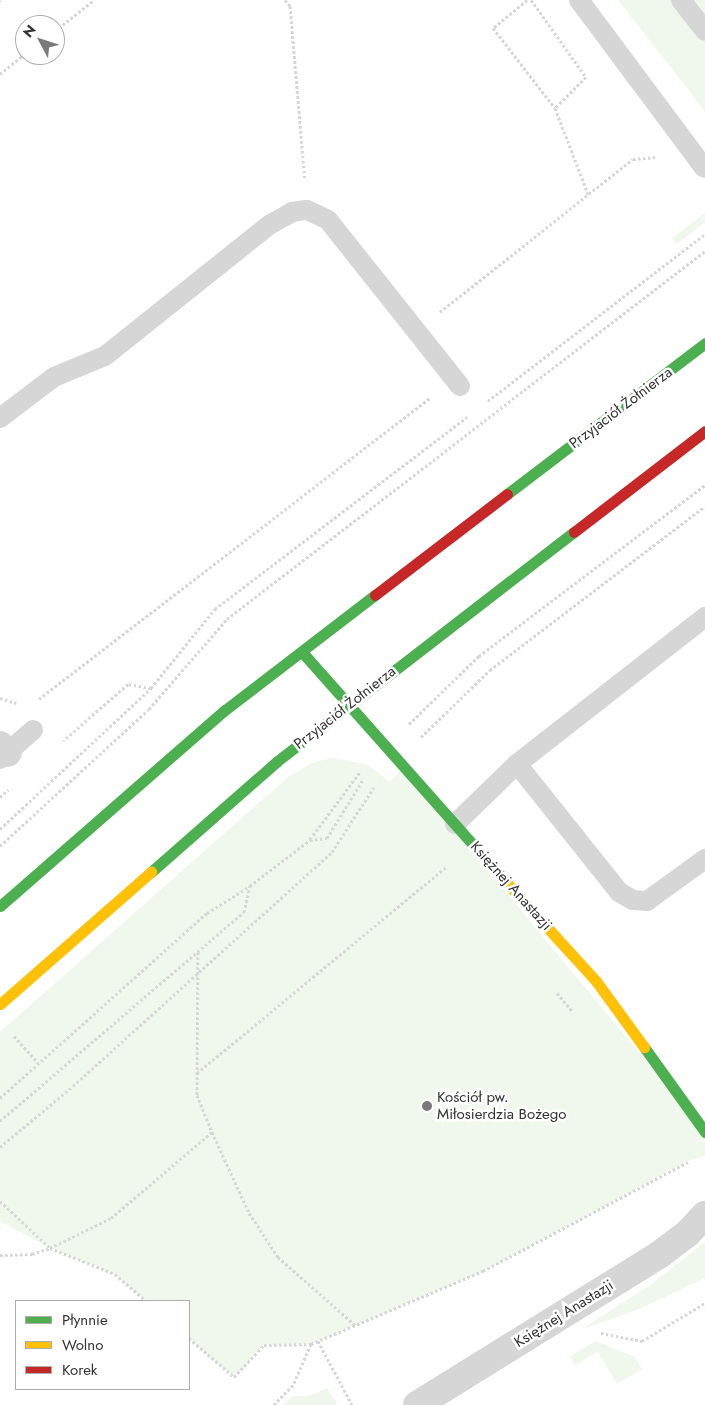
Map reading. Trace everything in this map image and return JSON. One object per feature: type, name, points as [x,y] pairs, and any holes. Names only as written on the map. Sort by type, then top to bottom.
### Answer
[{"type":"street","name":"Przyjaciół Żołnierza","points":[[0,906],[153,770],[225,710],[705,343]]},
{"type":"street","name":"Przyjaciół Żołnierza","points":[[0,1004],[199,826],[349,705],[705,431]]},
{"type":"street","name":"Księżnej Anastazji","points":[[302,652],[384,748],[596,981],[705,1132]]},
{"type":"street","name":"Księżnej Anastazji","points":[[417,1405],[659,1255],[687,1234],[705,1215]]},
{"type":"lane","points":[[579,0],[704,168]]},
{"type":"lane","points":[[681,0],[705,31]]},
{"type":"lane","points":[[0,418],[54,377],[105,356],[269,224],[292,212],[307,210],[328,220],[414,332],[460,386]]},
{"type":"lane","points":[[455,824],[516,764],[705,617]]},
{"type":"lane","points":[[3,752],[34,730]]},
{"type":"lane","points":[[516,764],[618,892],[646,902],[705,859]]},
{"type":"path","points":[[65,23],[94,0]]},
{"type":"path","points":[[285,0],[290,6],[307,210]]},
{"type":"path","points":[[527,0],[493,28],[555,108],[588,194]]},
{"type":"path","points":[[531,0],[586,77],[555,108]]},
{"type":"path","points":[[0,74],[15,62]]},
{"type":"path","points":[[414,332],[633,159],[655,158],[682,139]]},
{"type":"path","points":[[486,402],[705,234]]},
{"type":"path","points":[[0,846],[149,709],[227,619],[705,251]]},
{"type":"path","points":[[32,701],[48,693],[207,573],[432,397]]},
{"type":"path","points":[[456,413],[462,420]]},
{"type":"path","points":[[0,829],[151,688],[215,609],[470,414]]},
{"type":"path","points":[[310,840],[327,838],[362,786],[368,765],[479,656],[705,485]]},
{"type":"path","points":[[0,1147],[198,974],[332,852],[379,779],[490,670],[705,506]]},
{"type":"path","points":[[60,744],[128,684],[151,688]]},
{"type":"path","points":[[0,698],[20,703]]},
{"type":"path","points":[[0,1098],[207,913],[250,886],[310,840],[352,777]]},
{"type":"path","points":[[0,796],[6,791]]},
{"type":"path","points":[[197,1074],[473,844]]},
{"type":"path","points":[[0,1121],[244,912],[250,886]]},
{"type":"path","points":[[198,952],[197,1095],[212,1132],[249,1213],[278,1257],[355,1325]]},
{"type":"path","points":[[12,1035],[38,1063]]},
{"type":"path","points":[[0,1256],[32,1254],[50,1248],[112,1218],[212,1132]]},
{"type":"path","points":[[190,1339],[234,1378],[264,1346],[311,1344],[483,1271],[690,1160]]},
{"type":"path","points":[[0,1201],[50,1248],[115,1274],[145,1300]]},
{"type":"path","points":[[592,1332],[642,1341],[705,1303]]},
{"type":"path","points":[[318,1341],[352,1405]]},
{"type":"path","points":[[274,1405],[293,1385],[311,1344]]},
{"type":"shaded area","points":[[618,0],[705,0],[705,112],[698,102]]},
{"type":"shaded area","points":[[705,213],[705,222],[677,244],[672,238]]},
{"type":"shaded area","points":[[333,758],[368,765],[390,782],[403,768],[705,1132],[705,1156],[690,1160],[483,1271],[311,1344],[264,1345],[234,1377],[190,1339],[190,1300],[145,1300],[115,1274],[50,1248],[0,1221],[0,1032],[288,777],[314,762]]},
{"type":"shaded area","points":[[705,1242],[705,1278],[637,1310],[582,1329],[649,1286]]},
{"type":"shaded area","points":[[596,1341],[635,1357],[642,1369],[617,1384],[598,1352],[575,1365],[570,1356]]},
{"type":"shaded area","points":[[327,1388],[338,1405],[283,1405],[292,1396],[309,1396]]},
{"type":"traffic: fast","points":[[507,494],[705,343]]},
{"type":"traffic: fast","points":[[151,872],[276,762],[574,532]]},
{"type":"traffic: fast","points":[[0,906],[225,710],[375,595]]},
{"type":"traffic: fast","points":[[302,652],[505,881]]},
{"type":"traffic: fast","points":[[644,1047],[705,1132]]},
{"type":"traffic: slow","points":[[0,1004],[151,872]]},
{"type":"traffic: slow","points":[[505,881],[596,981],[644,1047]]},
{"type":"traffic: jam","points":[[574,532],[705,431]]},
{"type":"traffic: jam","points":[[375,595],[507,494]]},
{"type":"place","name":"Kościół pw. Miłosierdzia Bożego","points":[[427,1106]]}]
